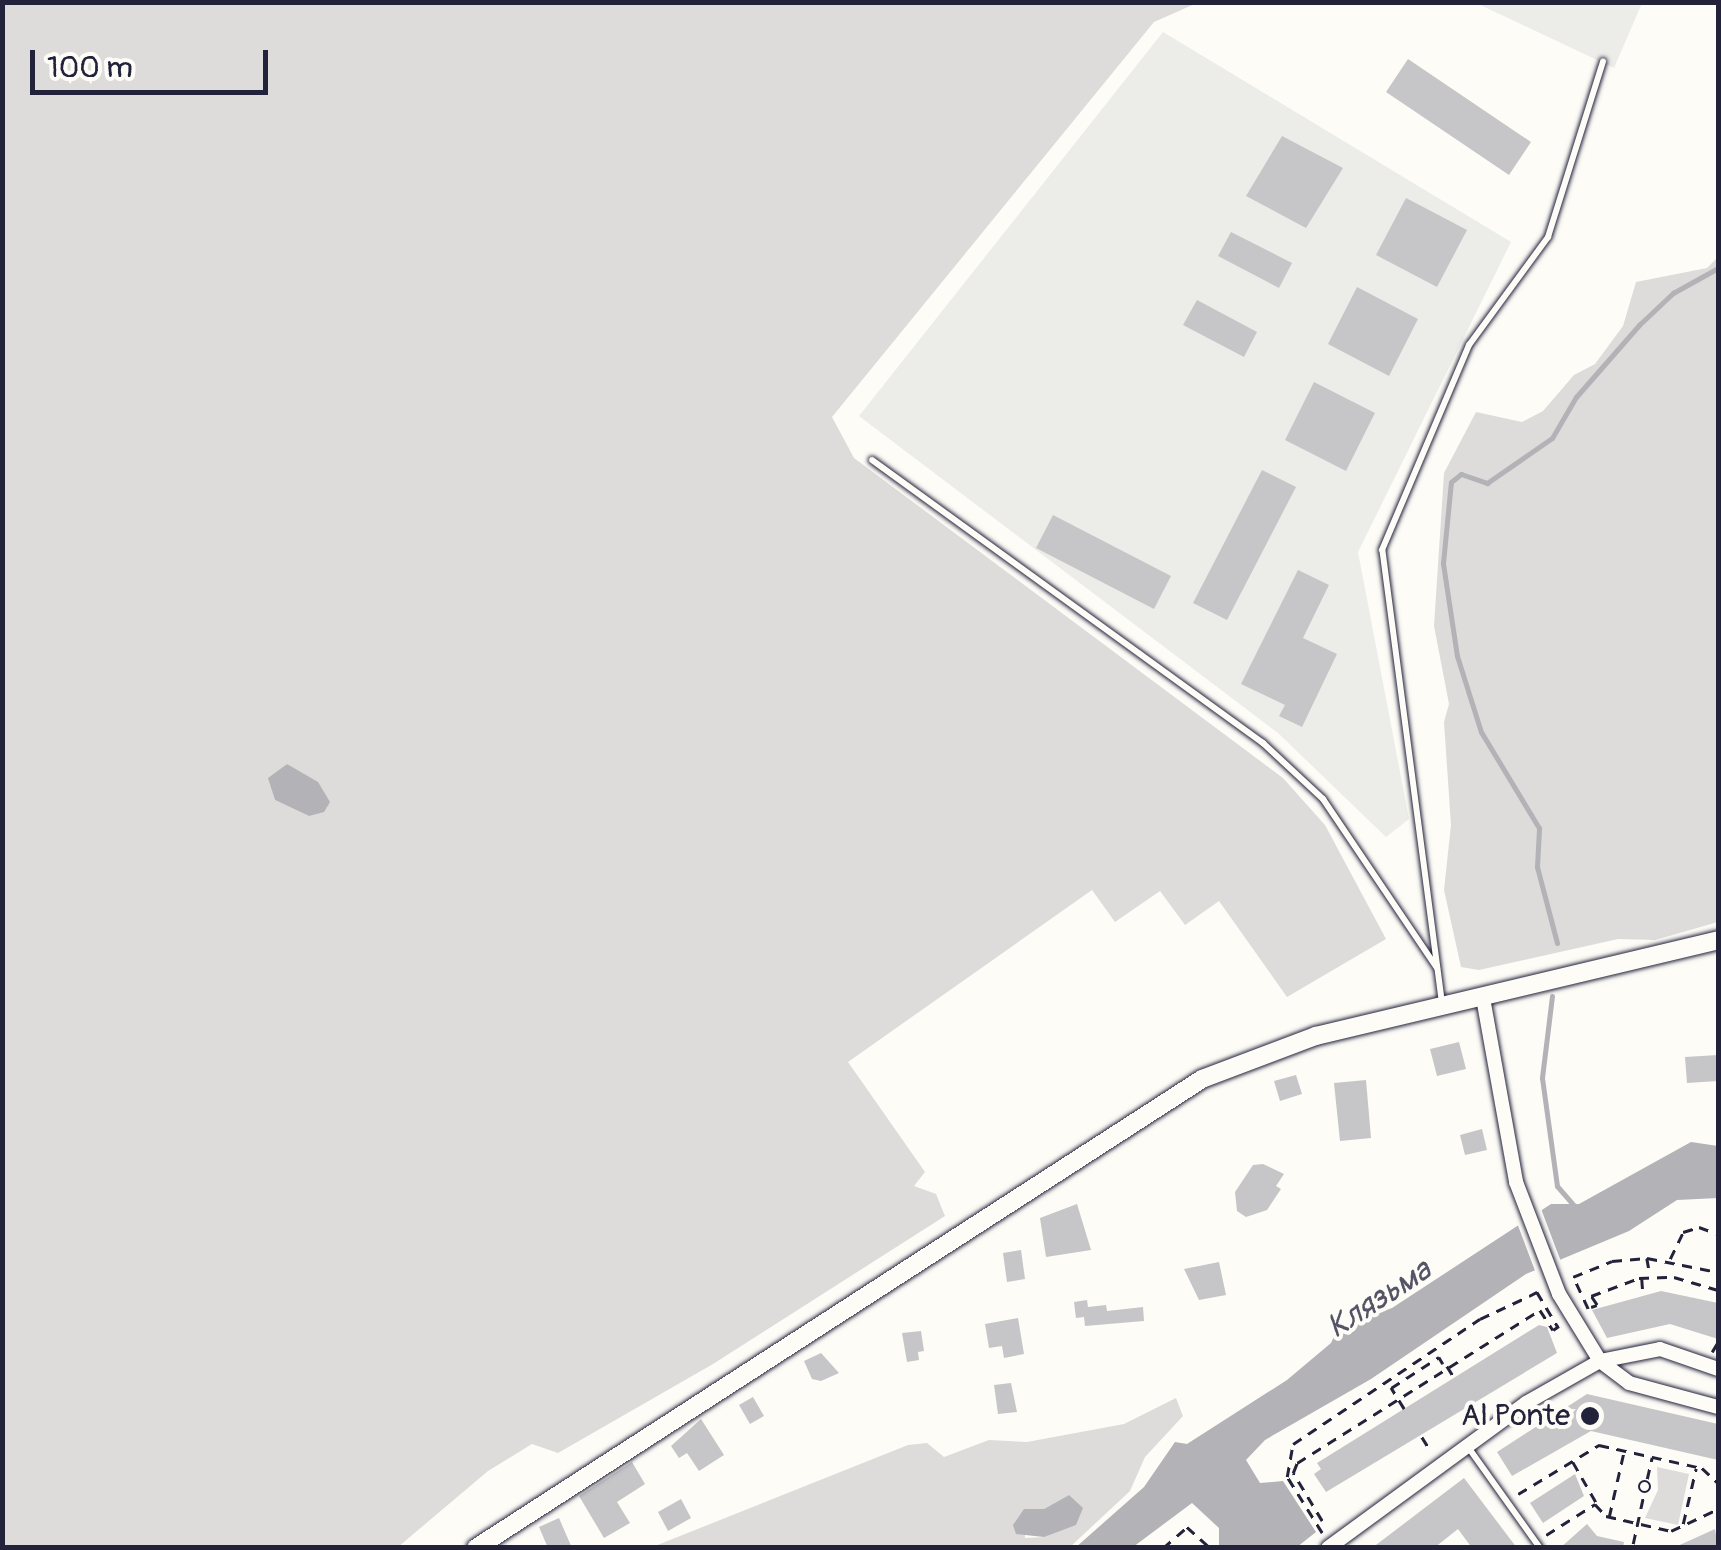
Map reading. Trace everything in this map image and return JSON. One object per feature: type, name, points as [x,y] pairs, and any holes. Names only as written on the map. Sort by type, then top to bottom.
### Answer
[{"type":"street","points":[[476,1548],[1202,1079],[1316,1036],[1443,1009],[1718,940]]},
{"type":"street","points":[[1483,998],[1516,1182],[1559,1294],[1600,1362],[1630,1383],[1718,1408]]},
{"type":"street","points":[[1329,1547],[1466,1445],[1600,1362],[1660,1349],[1718,1370]]},
{"type":"lane","points":[[1443,1009],[1382,550],[1470,344],[1548,237],[1603,61]]},
{"type":"lane","points":[[872,460],[1263,743],[1323,799],[1438,969]]},
{"type":"lane","points":[[1466,1445],[1538,1544]]},
{"type":"path","points":[[1670,1261],[1683,1232],[1698,1227],[1718,1234]]},
{"type":"path","points":[[1648,1258],[1650,1277]]},
{"type":"path","points":[[1718,1272],[1648,1258],[1612,1260],[1573,1277],[1589,1306],[1596,1305],[1592,1296],[1641,1278],[1718,1290]]},
{"type":"path","points":[[1641,1278],[1643,1292]]},
{"type":"path","points":[[1329,1547],[1286,1477],[1290,1448],[1480,1319],[1537,1292],[1558,1327]]},
{"type":"path","points":[[1322,1520],[1293,1467],[1445,1364],[1540,1310],[1553,1330],[1564,1324]]},
{"type":"path","points":[[1712,1353],[1718,1342]]},
{"type":"path","points":[[1404,1409],[1391,1388],[1439,1357],[1454,1378]]},
{"type":"path","points":[[1408,1365],[1414,1373]]},
{"type":"path","points":[[1472,1406],[1480,1418]]},
{"type":"path","points":[[1422,1437],[1430,1450]]},
{"type":"path","points":[[1634,1452],[1636,1441]]},
{"type":"path","points":[[1507,1502],[1599,1445],[1697,1467],[1718,1483]]},
{"type":"path","points":[[1609,1516],[1624,1450]]},
{"type":"path","points":[[1672,1461],[1674,1450]]},
{"type":"path","points":[[1644,1493],[1639,1486],[1646,1481],[1652,1456]]},
{"type":"path","points":[[1572,1461],[1595,1504],[1609,1516],[1671,1531],[1718,1509]]},
{"type":"path","points":[[1683,1525],[1697,1467]]},
{"type":"path","points":[[1633,1544],[1644,1493],[1651,1488],[1646,1481]]},
{"type":"path","points":[[1538,1544],[1595,1504]]},
{"type":"path","points":[[1164,1548],[1186,1528],[1210,1548]]},
{"type":"shaded area","points":[[2,3],[1197,3],[1154,22],[832,417],[854,458],[1283,778],[1325,825],[1386,939],[1287,997],[1219,901],[1185,925],[1160,891],[1115,922],[1092,890],[848,1062],[925,1172],[914,1186],[936,1194],[945,1216],[713,1364],[558,1453],[532,1444],[488,1471],[398,1547],[3,1547]],"holes":[[[287,764],[324,793],[309,816],[275,800],[269,778]]]},
{"type":"shaded area","points":[[1476,3],[1642,3],[1614,68]]},
{"type":"shaded area","points":[[1163,32],[1511,242],[1358,552],[1409,819],[1386,837],[1278,733],[859,416]]},
{"type":"shaded area","points":[[1718,257],[1718,922],[1655,940],[1618,939],[1479,970],[1461,967],[1444,890],[1451,825],[1444,722],[1449,704],[1434,626],[1444,473],[1476,412],[1522,422],[1543,411],[1574,375],[1595,364],[1623,326],[1636,282],[1707,268]]},
{"type":"shaded area","points":[[287,764],[318,782],[330,802],[324,812],[309,816],[275,800],[268,778]]},
{"type":"shaded area","points":[[1691,1142],[1718,1146],[1718,1198],[1677,1200],[1629,1231],[1526,1274],[1371,1379],[1265,1440],[1246,1460],[1260,1483],[1283,1481],[1316,1532],[1297,1547],[1219,1547],[1219,1528],[1192,1503],[1133,1547],[1075,1548],[1144,1487],[1175,1442],[1187,1444],[1287,1380],[1331,1343],[1338,1328],[1392,1308],[1551,1204],[1579,1204]]},
{"type":"shaded area","points":[[1176,1398],[1183,1416],[1145,1457],[1130,1491],[1070,1547],[650,1548],[908,1445],[927,1443],[944,1457],[989,1440],[1027,1442],[1124,1424]],"holes":[[[1069,1495],[1044,1537],[1025,1538],[1024,1509],[1044,1509]]]},
{"type":"shaded area","points":[[1657,1467],[1689,1474],[1678,1525],[1645,1518],[1658,1490]]},
{"type":"shaded area","points":[[1069,1495],[1083,1508],[1076,1525],[1044,1537],[1016,1534],[1013,1525],[1024,1509],[1044,1509]]},
{"type":"pier","points":[[1540,1206],[1563,1267],[1537,1276],[1517,1223]]},
{"type":"building","points":[[1408,59],[1531,142],[1509,175],[1386,92]]},
{"type":"building","points":[[1282,136],[1343,168],[1306,228],[1246,196]]},
{"type":"building","points":[[1406,198],[1467,230],[1437,287],[1376,255]]},
{"type":"building","points":[[1231,232],[1292,263],[1279,288],[1218,256]]},
{"type":"building","points":[[1357,287],[1418,319],[1389,376],[1328,344]]},
{"type":"building","points":[[1197,300],[1257,332],[1244,357],[1183,325]]},
{"type":"building","points":[[1314,382],[1375,413],[1346,471],[1285,440]]},
{"type":"building","points":[[1262,470],[1296,487],[1227,620],[1193,603]]},
{"type":"building","points":[[1053,515],[1171,576],[1154,609],[1036,548]]},
{"type":"building","points":[[1298,570],[1329,585],[1303,638],[1337,654],[1302,727],[1279,716],[1285,705],[1241,684]]},
{"type":"building","points":[[1459,1042],[1466,1069],[1437,1076],[1430,1049]]},
{"type":"building","points":[[1718,1055],[1718,1081],[1687,1083],[1685,1057]]},
{"type":"building","points":[[1296,1075],[1302,1094],[1280,1101],[1274,1081]]},
{"type":"building","points":[[1366,1080],[1371,1138],[1340,1141],[1334,1083]]},
{"type":"building","points":[[1482,1129],[1487,1150],[1465,1155],[1460,1135]]},
{"type":"building","points":[[1263,1164],[1284,1174],[1276,1186],[1281,1189],[1267,1210],[1246,1217],[1237,1211],[1235,1192],[1253,1165]]},
{"type":"building","points":[[1077,1204],[1091,1250],[1046,1257],[1040,1218]]},
{"type":"building","points":[[1021,1250],[1025,1279],[1007,1282],[1003,1253]]},
{"type":"building","points":[[1219,1262],[1226,1295],[1199,1300],[1184,1269]]},
{"type":"building","points":[[1661,1291],[1718,1303],[1718,1339],[1670,1324],[1607,1338],[1592,1310]]},
{"type":"building","points":[[1087,1300],[1088,1307],[1106,1305],[1107,1311],[1143,1307],[1144,1321],[1085,1326],[1084,1317],[1076,1318],[1074,1302]]},
{"type":"building","points":[[1018,1318],[1024,1354],[1004,1358],[1002,1346],[989,1348],[985,1324]]},
{"type":"building","points":[[1539,1325],[1547,1327],[1557,1353],[1326,1492],[1314,1474],[1321,1469],[1317,1463]]},
{"type":"building","points":[[921,1331],[924,1351],[918,1352],[919,1360],[907,1362],[902,1333]]},
{"type":"building","points":[[821,1353],[839,1373],[821,1381],[812,1379],[804,1361]]},
{"type":"building","points":[[1011,1383],[1017,1412],[998,1414],[994,1385]]},
{"type":"building","points":[[1587,1394],[1718,1424],[1718,1460],[1591,1431],[1512,1476],[1497,1452]]},
{"type":"building","points":[[753,1397],[764,1416],[750,1424],[739,1405]]},
{"type":"building","points":[[701,1419],[724,1455],[699,1471],[687,1453],[679,1458],[671,1446]]},
{"type":"building","points":[[632,1462],[645,1484],[617,1502],[630,1523],[604,1538],[579,1496]]},
{"type":"building","points":[[1575,1474],[1584,1496],[1543,1523],[1530,1503]]},
{"type":"building","points":[[1464,1478],[1517,1548],[1472,1548],[1458,1529],[1434,1548],[1372,1548]]},
{"type":"building","points":[[681,1499],[691,1518],[668,1531],[658,1512]]},
{"type":"building","points":[[559,1518],[572,1548],[548,1548],[539,1527]]},
{"type":"building","points":[[1587,1524],[1597,1536],[1624,1542],[1623,1548],[1560,1548]]},
{"type":"building","points":[[1715,1529],[1718,1548],[1673,1548]]},
{"type":"waterway","points":[[1557,943],[1537,867],[1539,828],[1481,732],[1457,656],[1443,563],[1451,482],[1461,474],[1487,483],[1552,438],[1576,397],[1639,325],[1673,293],[1718,268]]},
{"type":"waterway","points":[[1552,996],[1542,1078],[1557,1186],[1577,1209]]},
{"type":"place","name":"Al Ponte","points":[[1590,1416]]},
{"type":"water label","name":"Клязьма","points":[[1379,1299]]}]
